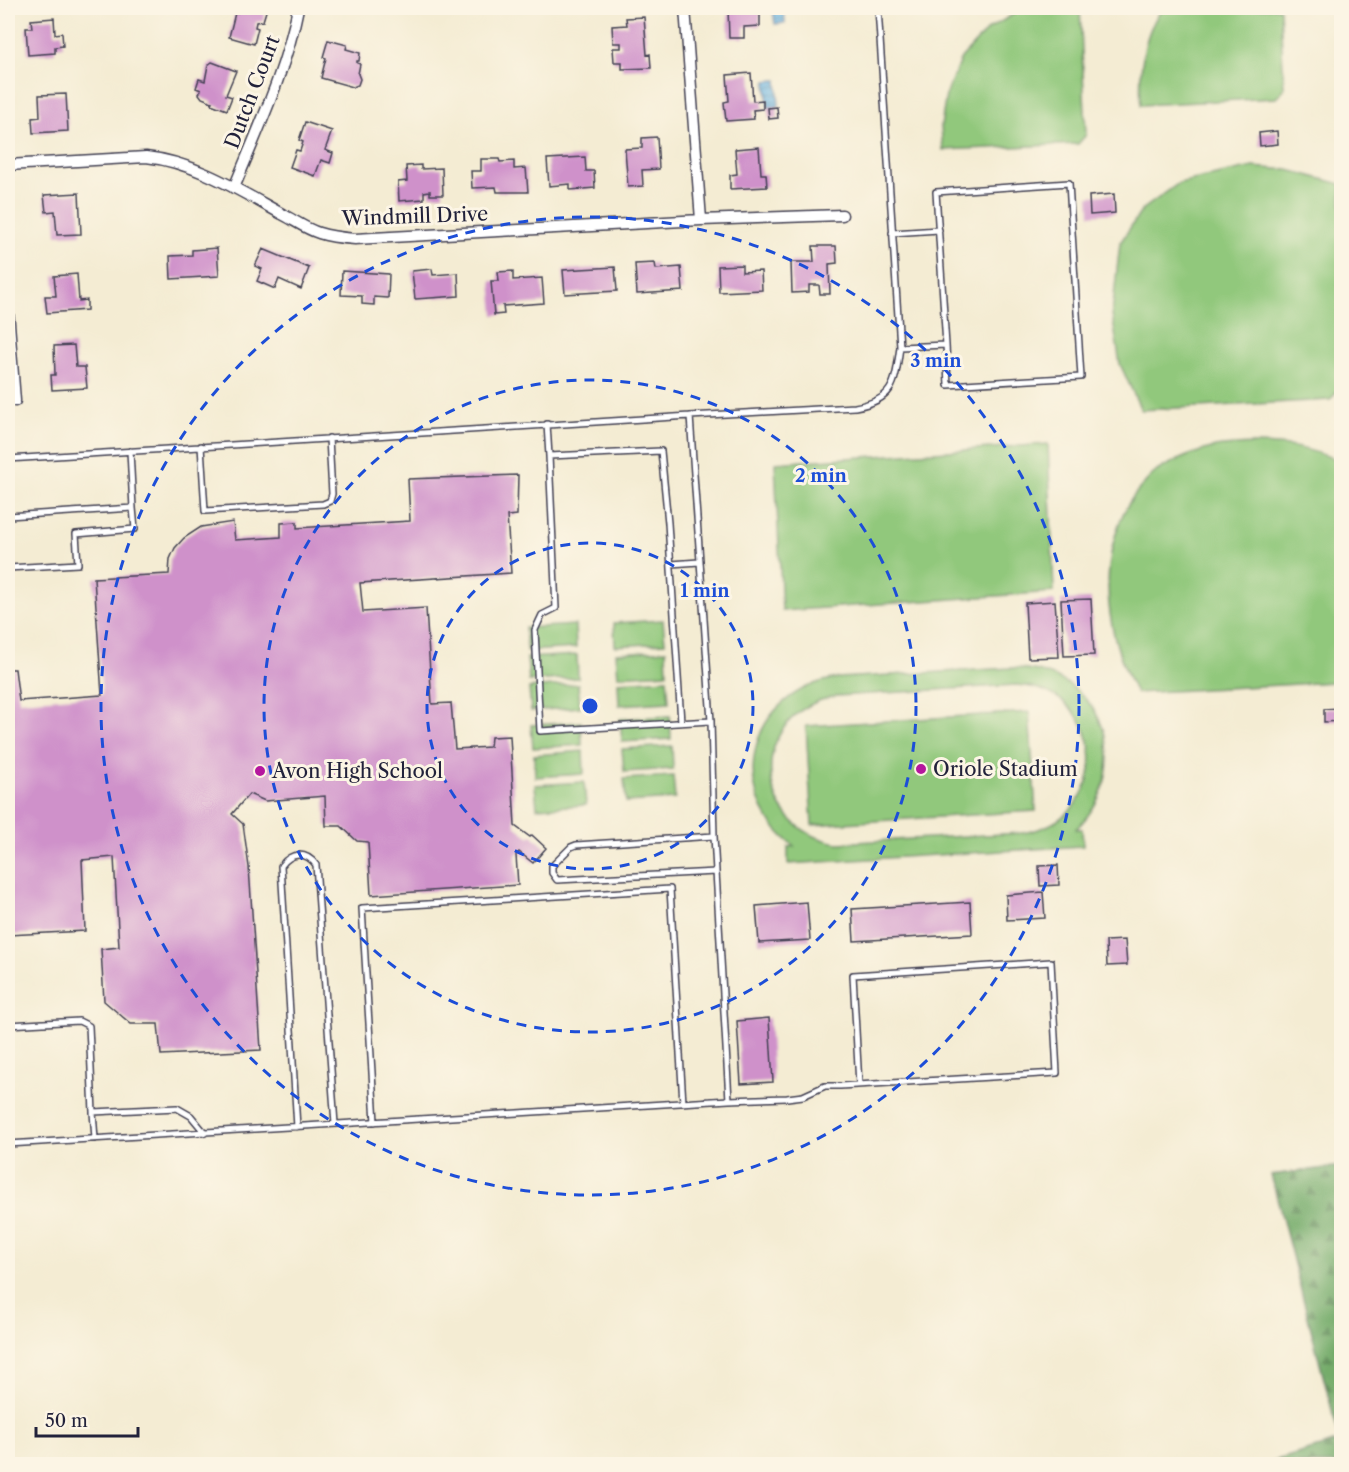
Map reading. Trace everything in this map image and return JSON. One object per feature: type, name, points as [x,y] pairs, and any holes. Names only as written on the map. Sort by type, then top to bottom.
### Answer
[{"type":"street","name":"Dutch Court","points":[[234,188],[282,70],[293,35],[298,8]]},
{"type":"street","points":[[685,8],[701,220]]},
{"type":"street","name":"Windmill Drive","points":[[8,165],[146,157],[166,159],[183,164],[234,188],[316,232],[355,239],[842,214]]},
{"type":"street","points":[[8,310],[15,401]]},
{"type":"lane","points":[[8,459],[547,424],[855,407],[873,404],[886,396],[892,388],[900,347],[878,8]]},
{"type":"lane","points":[[1069,183],[1081,377],[948,385],[946,345],[936,192],[1069,183]]},
{"type":"lane","points":[[892,233],[939,230]]},
{"type":"lane","points":[[900,347],[946,345]]},
{"type":"lane","points":[[690,416],[711,721],[714,836],[729,1100]]},
{"type":"lane","points":[[547,424],[556,608],[542,615],[535,630],[540,731],[711,721]]},
{"type":"lane","points":[[201,447],[205,511],[323,504],[330,501],[332,494],[330,438]]},
{"type":"lane","points":[[8,568],[78,564],[76,534],[135,529],[130,451]]},
{"type":"lane","points":[[549,456],[661,451],[681,722]]},
{"type":"lane","points":[[8,516],[133,508]]},
{"type":"lane","points":[[671,564],[699,562]]},
{"type":"lane","points":[[714,836],[576,845],[552,866],[552,873],[557,880],[716,872]]},
{"type":"lane","points":[[297,1127],[281,866],[286,858],[295,855],[304,855],[316,865],[335,1124]]},
{"type":"lane","points":[[375,1122],[362,908],[391,906],[670,889],[683,1102]]},
{"type":"lane","points":[[8,1144],[683,1102],[787,1098],[803,1096],[825,1086],[859,1085],[1057,1073],[1051,962],[853,975],[859,1085]]},
{"type":"lane","points":[[8,1025],[79,1021],[89,1026],[95,1139]]},
{"type":"lane","points":[[93,1112],[177,1108],[191,1116],[205,1132]]},
{"type":"green space","points":[[1027,8],[1080,8],[1086,135],[1078,144],[943,150],[941,126],[946,95],[961,58],[987,30]]},
{"type":"green space","points":[[1164,8],[1280,8],[1284,89],[1276,98],[1141,105],[1142,67],[1147,41],[1151,28]]},
{"type":"green space","points":[[1253,167],[1288,170],[1341,184],[1341,387],[1330,400],[1141,410],[1120,364],[1112,314],[1120,243],[1142,210],[1179,183]]},
{"type":"green space","points":[[1048,444],[1054,592],[782,611],[775,463]]},
{"type":"green space","points":[[1252,444],[1298,448],[1341,461],[1341,674],[1334,682],[1136,693],[1115,639],[1109,602],[1108,583],[1113,544],[1123,514],[1141,487],[1163,467],[1209,449]]},
{"type":"green space","points":[[663,620],[665,643],[615,646],[614,623]]},
{"type":"green space","points":[[575,625],[576,648],[527,651],[525,628]]},
{"type":"green space","points":[[666,650],[667,673],[618,676],[616,653]]},
{"type":"green space","points":[[577,655],[578,678],[529,681],[527,658]]},
{"type":"green space","points":[[1012,668],[1043,673],[1069,685],[1089,703],[1102,725],[1108,751],[1106,777],[1095,804],[1076,829],[1082,829],[1083,846],[788,864],[788,847],[794,846],[772,824],[758,799],[753,773],[756,747],[766,723],[784,702],[808,687],[838,678]],"holes":[[[1016,685],[1048,693],[1071,709],[1085,731],[1091,756],[1087,782],[1075,805],[1053,823],[1022,833],[838,843],[809,833],[788,816],[775,794],[771,770],[775,746],[787,724],[808,706],[837,696]]]},
{"type":"green space","points":[[667,679],[669,702],[619,705],[618,682]]},
{"type":"green space","points":[[578,684],[580,707],[531,711],[529,688]]},
{"type":"green space","name":"Oriole Stadium","points":[[1029,712],[1036,811],[812,825],[806,726]]},
{"type":"green space","points":[[670,716],[671,739],[622,742],[620,719]]},
{"type":"green space","points":[[581,722],[582,745],[533,748],[531,725]]},
{"type":"green space","points":[[672,746],[673,769],[624,772],[622,749]]},
{"type":"green space","points":[[583,751],[584,774],[535,777],[534,755]]},
{"type":"green space","points":[[673,776],[675,799],[626,802],[624,779]]},
{"type":"green space","points":[[584,782],[586,805],[537,808],[535,785]]},
{"type":"green space","points":[[1341,1166],[1341,1464],[1263,1464],[1340,1441],[1271,1175]]},
{"type":"water","points":[[773,8],[784,8],[785,23],[775,24]]},
{"type":"water","points":[[777,80],[779,106],[768,107],[766,81]]},
{"type":"building","points":[[239,8],[267,8],[263,21],[256,22],[255,27],[258,28],[254,44],[229,37],[235,13]]},
{"type":"building","points":[[728,8],[760,8],[760,26],[744,27],[744,38],[729,38]]},
{"type":"building","points":[[644,17],[647,55],[650,54],[651,68],[622,69],[622,62],[614,62],[613,48],[621,48],[621,43],[613,43],[612,26],[627,25],[626,18]]},
{"type":"building","points":[[54,18],[55,34],[62,33],[63,46],[55,47],[55,53],[28,55],[26,28],[32,28],[31,20]]},
{"type":"building","points":[[328,40],[347,45],[346,49],[360,53],[359,61],[357,61],[360,64],[358,85],[353,87],[321,78],[326,58],[323,57]]},
{"type":"building","points":[[212,62],[236,71],[226,95],[232,97],[227,110],[202,98],[199,94],[201,90],[196,88],[199,79],[205,81],[208,65]]},
{"type":"building","points":[[751,73],[753,101],[763,100],[763,109],[753,110],[754,119],[726,121],[724,102],[729,101],[727,75]]},
{"type":"building","points":[[66,94],[68,131],[33,133],[32,118],[40,117],[39,95]]},
{"type":"building","points":[[777,107],[778,118],[769,119],[768,108]]},
{"type":"building","points":[[305,122],[332,131],[325,150],[333,153],[330,163],[321,160],[315,176],[290,167],[296,150],[300,151],[303,142],[299,140]]},
{"type":"building","points":[[1277,131],[1278,144],[1260,146],[1259,133]]},
{"type":"building","points":[[657,137],[659,169],[642,170],[643,186],[628,187],[625,149],[642,148],[642,138]]},
{"type":"building","points":[[759,147],[761,174],[766,174],[767,187],[730,189],[730,175],[737,174],[735,149]]},
{"type":"building","points":[[585,157],[586,171],[594,171],[595,188],[570,190],[570,184],[549,186],[547,159]]},
{"type":"building","points":[[481,159],[499,159],[500,162],[514,161],[514,169],[526,168],[528,192],[497,192],[496,187],[472,188],[471,171],[481,171]]},
{"type":"building","points":[[421,165],[421,169],[442,168],[443,195],[430,195],[430,191],[424,192],[424,199],[399,201],[398,182],[407,181],[406,166]]},
{"type":"building","points":[[79,193],[81,234],[57,235],[55,211],[46,212],[44,195]]},
{"type":"building","points":[[1114,194],[1115,213],[1090,215],[1089,196]]},
{"type":"building","points":[[813,246],[836,246],[837,263],[829,264],[830,294],[820,294],[819,285],[809,285],[809,292],[792,293],[791,262],[814,262]]},
{"type":"building","points":[[217,248],[219,276],[171,279],[170,256],[192,255],[192,250]]},
{"type":"building","points":[[263,249],[309,268],[301,289],[279,279],[275,289],[257,281],[262,269],[255,266]]},
{"type":"building","points":[[655,263],[656,269],[681,267],[683,291],[637,294],[635,264]]},
{"type":"building","points":[[742,265],[742,272],[761,271],[762,290],[719,292],[718,266]]},
{"type":"building","points":[[615,267],[617,291],[565,294],[563,270]]},
{"type":"building","points":[[432,269],[433,275],[458,273],[459,296],[415,299],[412,271]]},
{"type":"building","points":[[342,271],[389,274],[388,298],[374,297],[374,305],[362,304],[362,296],[341,295]]},
{"type":"building","points":[[513,271],[513,280],[542,278],[544,303],[503,306],[504,314],[494,315],[491,281],[499,281],[498,272]]},
{"type":"building","points":[[77,274],[79,301],[87,300],[87,310],[47,313],[45,296],[56,296],[54,276]]},
{"type":"building","points":[[74,345],[76,367],[85,367],[87,388],[52,390],[51,375],[55,375],[54,346]]},
{"type":"building","name":"Avon High School","points":[[518,475],[517,515],[507,516],[511,573],[360,583],[363,612],[426,608],[432,704],[451,703],[455,749],[490,747],[491,737],[510,736],[515,826],[530,837],[532,835],[546,848],[533,863],[519,852],[516,855],[518,885],[371,895],[368,842],[357,841],[341,826],[326,826],[325,796],[265,801],[249,794],[232,814],[243,824],[249,867],[261,1050],[161,1055],[158,1024],[131,1024],[104,1001],[101,949],[119,947],[114,857],[82,860],[85,931],[8,935],[8,669],[15,669],[19,701],[102,695],[94,578],[169,574],[170,559],[175,548],[184,538],[201,527],[233,522],[235,540],[281,537],[281,523],[297,522],[297,528],[410,521],[408,479]]},
{"type":"building","points":[[1091,599],[1094,655],[1064,656],[1061,600]]},
{"type":"building","points":[[1055,601],[1059,657],[1028,658],[1025,603]]},
{"type":"building","points":[[1341,708],[1341,721],[1324,722],[1324,709]]},
{"type":"building","points":[[1058,865],[1059,885],[1040,886],[1039,866]]},
{"type":"building","points":[[1043,892],[1045,918],[1007,920],[1006,895]]},
{"type":"building","points":[[807,902],[810,940],[759,943],[756,906]]},
{"type":"building","points":[[970,902],[972,934],[854,941],[852,909]]},
{"type":"building","points":[[1125,940],[1127,965],[1107,966],[1106,941]]},
{"type":"building","points":[[769,1018],[773,1082],[741,1084],[737,1021]]},
{"type":"place","name":"Oriole Stadium","points":[[921,769]]},
{"type":"place","name":"Avon High School","points":[[260,771]]}]
